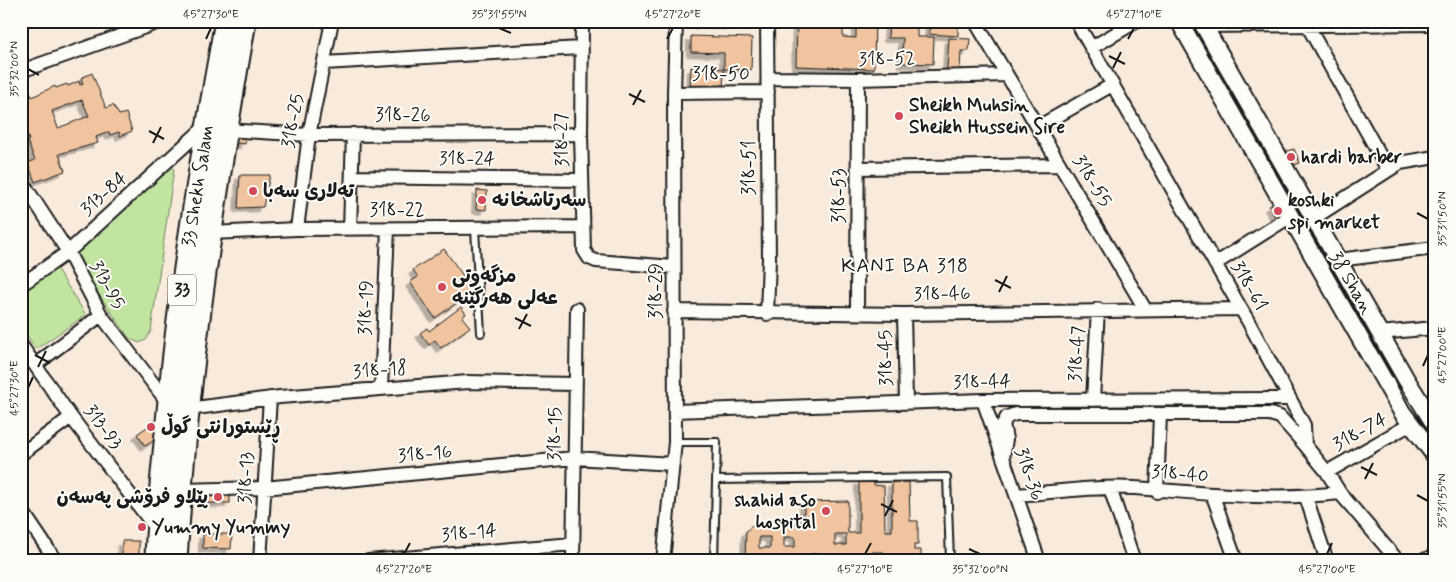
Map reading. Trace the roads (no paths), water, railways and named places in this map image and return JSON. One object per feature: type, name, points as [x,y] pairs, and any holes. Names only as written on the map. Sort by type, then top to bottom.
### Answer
[{"type":"main road","name":"33 Shekh Salam","points":[[156,561],[157,530],[178,406],[211,233],[216,128],[226,21]]},
{"type":"main road","name":"33 Shekh Salam","points":[[176,561],[180,490],[177,324],[216,128],[245,21]]},
{"type":"street","points":[[21,71],[162,21]]},
{"type":"street","name":"318-25","points":[[297,229],[309,135],[332,21]]},
{"type":"street","name":"318-27","points":[[582,21],[581,180],[584,250],[589,258],[596,261],[674,267]]},
{"type":"street","name":"318-29","points":[[663,561],[676,442],[674,92],[676,21]]},
{"type":"street","name":"318-51","points":[[767,21],[767,314]]},
{"type":"street","name":"318-55","points":[[975,21],[1145,309]]},
{"type":"street","name":"318-61","points":[[1076,21],[1241,309],[1290,399],[1304,425],[1305,444],[1327,472],[1340,493],[1398,561]]},
{"type":"street","points":[[1091,48],[1137,21]]},
{"type":"street","name":"38 Shan","points":[[1179,21],[1402,412],[1435,456]]},
{"type":"street","points":[[1202,23],[1435,24]]},
{"type":"street","name":"38 Shan","points":[[1202,23],[1380,333],[1432,418]]},
{"type":"street","points":[[1306,23],[1388,170]]},
{"type":"street","points":[[324,63],[581,48]]},
{"type":"street","name":"318-52","points":[[768,78],[858,79],[1007,75]]},
{"type":"street","name":"318-53","points":[[857,313],[858,79]]},
{"type":"street","points":[[1038,127],[1112,85]]},
{"type":"street","name":"318-50","points":[[674,92],[768,92]]},
{"type":"street","name":"318-26","points":[[216,128],[309,135],[581,134]]},
{"type":"street","name":"313-84","points":[[21,285],[68,252],[216,128]]},
{"type":"street","points":[[350,229],[353,134]]},
{"type":"street","points":[[1215,264],[1291,216],[1314,218],[1400,163],[1435,157]]},
{"type":"street","points":[[858,168],[1060,165]]},
{"type":"street","name":"318-24","points":[[352,177],[581,180]]},
{"type":"street","name":"313-95","points":[[21,180],[68,252],[100,315],[178,406]]},
{"type":"street","name":"318-22","points":[[211,233],[297,229],[583,227]]},
{"type":"street","name":"318-19","points":[[381,389],[388,229]]},
{"type":"street","points":[[1338,260],[1435,248]]},
{"type":"street","name":"318-15","points":[[573,561],[577,309]]},
{"type":"street","name":"318-46","points":[[674,311],[767,314],[904,314],[1241,309]]},
{"type":"street","name":"318-47","points":[[1093,400],[1098,310]]},
{"type":"street","name":"318-45","points":[[904,314],[906,402]]},
{"type":"street","points":[[35,365],[100,315]]},
{"type":"street","points":[[1380,333],[1435,328]]},
{"type":"street","name":"313-93","points":[[21,344],[71,417],[157,530]]},
{"type":"street","name":"318-18","points":[[178,406],[468,382],[575,384]]},
{"type":"street","name":"318-13","points":[[260,561],[270,398]]},
{"type":"street","name":"318-44","points":[[675,411],[983,400],[1290,399]]},
{"type":"street","name":"318-36","points":[[983,400],[1039,561]]},
{"type":"street","points":[[1003,458],[1006,438],[1003,424],[1007,417],[1016,414],[1270,414],[1280,417],[1305,444]]},
{"type":"street","points":[[1157,492],[1160,414]]},
{"type":"street","points":[[21,454],[71,417]]},
{"type":"street","name":"318-74","points":[[1327,472],[1411,424]]},
{"type":"street","name":"318-16","points":[[180,490],[264,488],[574,458],[673,464]]},
{"type":"street","points":[[1110,488],[1134,561]]},
{"type":"street","name":"318-40","points":[[1016,495],[1110,488],[1213,496],[1306,497],[1340,493]]},
{"type":"street","points":[[1213,496],[1236,561]]},
{"type":"street","points":[[1306,497],[1327,561]]},
{"type":"street","points":[[21,508],[56,561]]},
{"type":"street","name":"318-14","points":[[368,561],[573,544]]},
{"type":"street","points":[[1421,561],[1435,556]]},
{"type":"lane","points":[[475,229],[481,333]]},
{"type":"lane","points":[[676,442],[717,442],[714,561]]},
{"type":"lane","points":[[717,480],[947,477],[950,561]]},
{"type":"place","name":"Sheikh Muhsin Sheikh Hussein Sire","points":[[899,116]]},
{"type":"place","name":"hardi barber","points":[[1291,157]]},
{"type":"place","name":"تەلاری سەبا","points":[[253,191]]},
{"type":"place","name":"سەرتاشخانە","points":[[482,200]]},
{"type":"place","name":"koshki spi market","points":[[1278,211]]},
{"type":"place","name":"مزگەوتی عەلی هەرگێنە","points":[[442,287]]},
{"type":"place","name":"ڕێستورانتی گوڵ","points":[[151,427]]},
{"type":"place","name":"پێلاو فرۆشی پەسەن","points":[[218,497]]},
{"type":"place","name":"shahid aso hospital","points":[[826,511]]},
{"type":"place","name":"Yummy Yummy","points":[[142,527]]},
{"type":"district","name":"KANI BA 318","points":[[905,266]]}]
